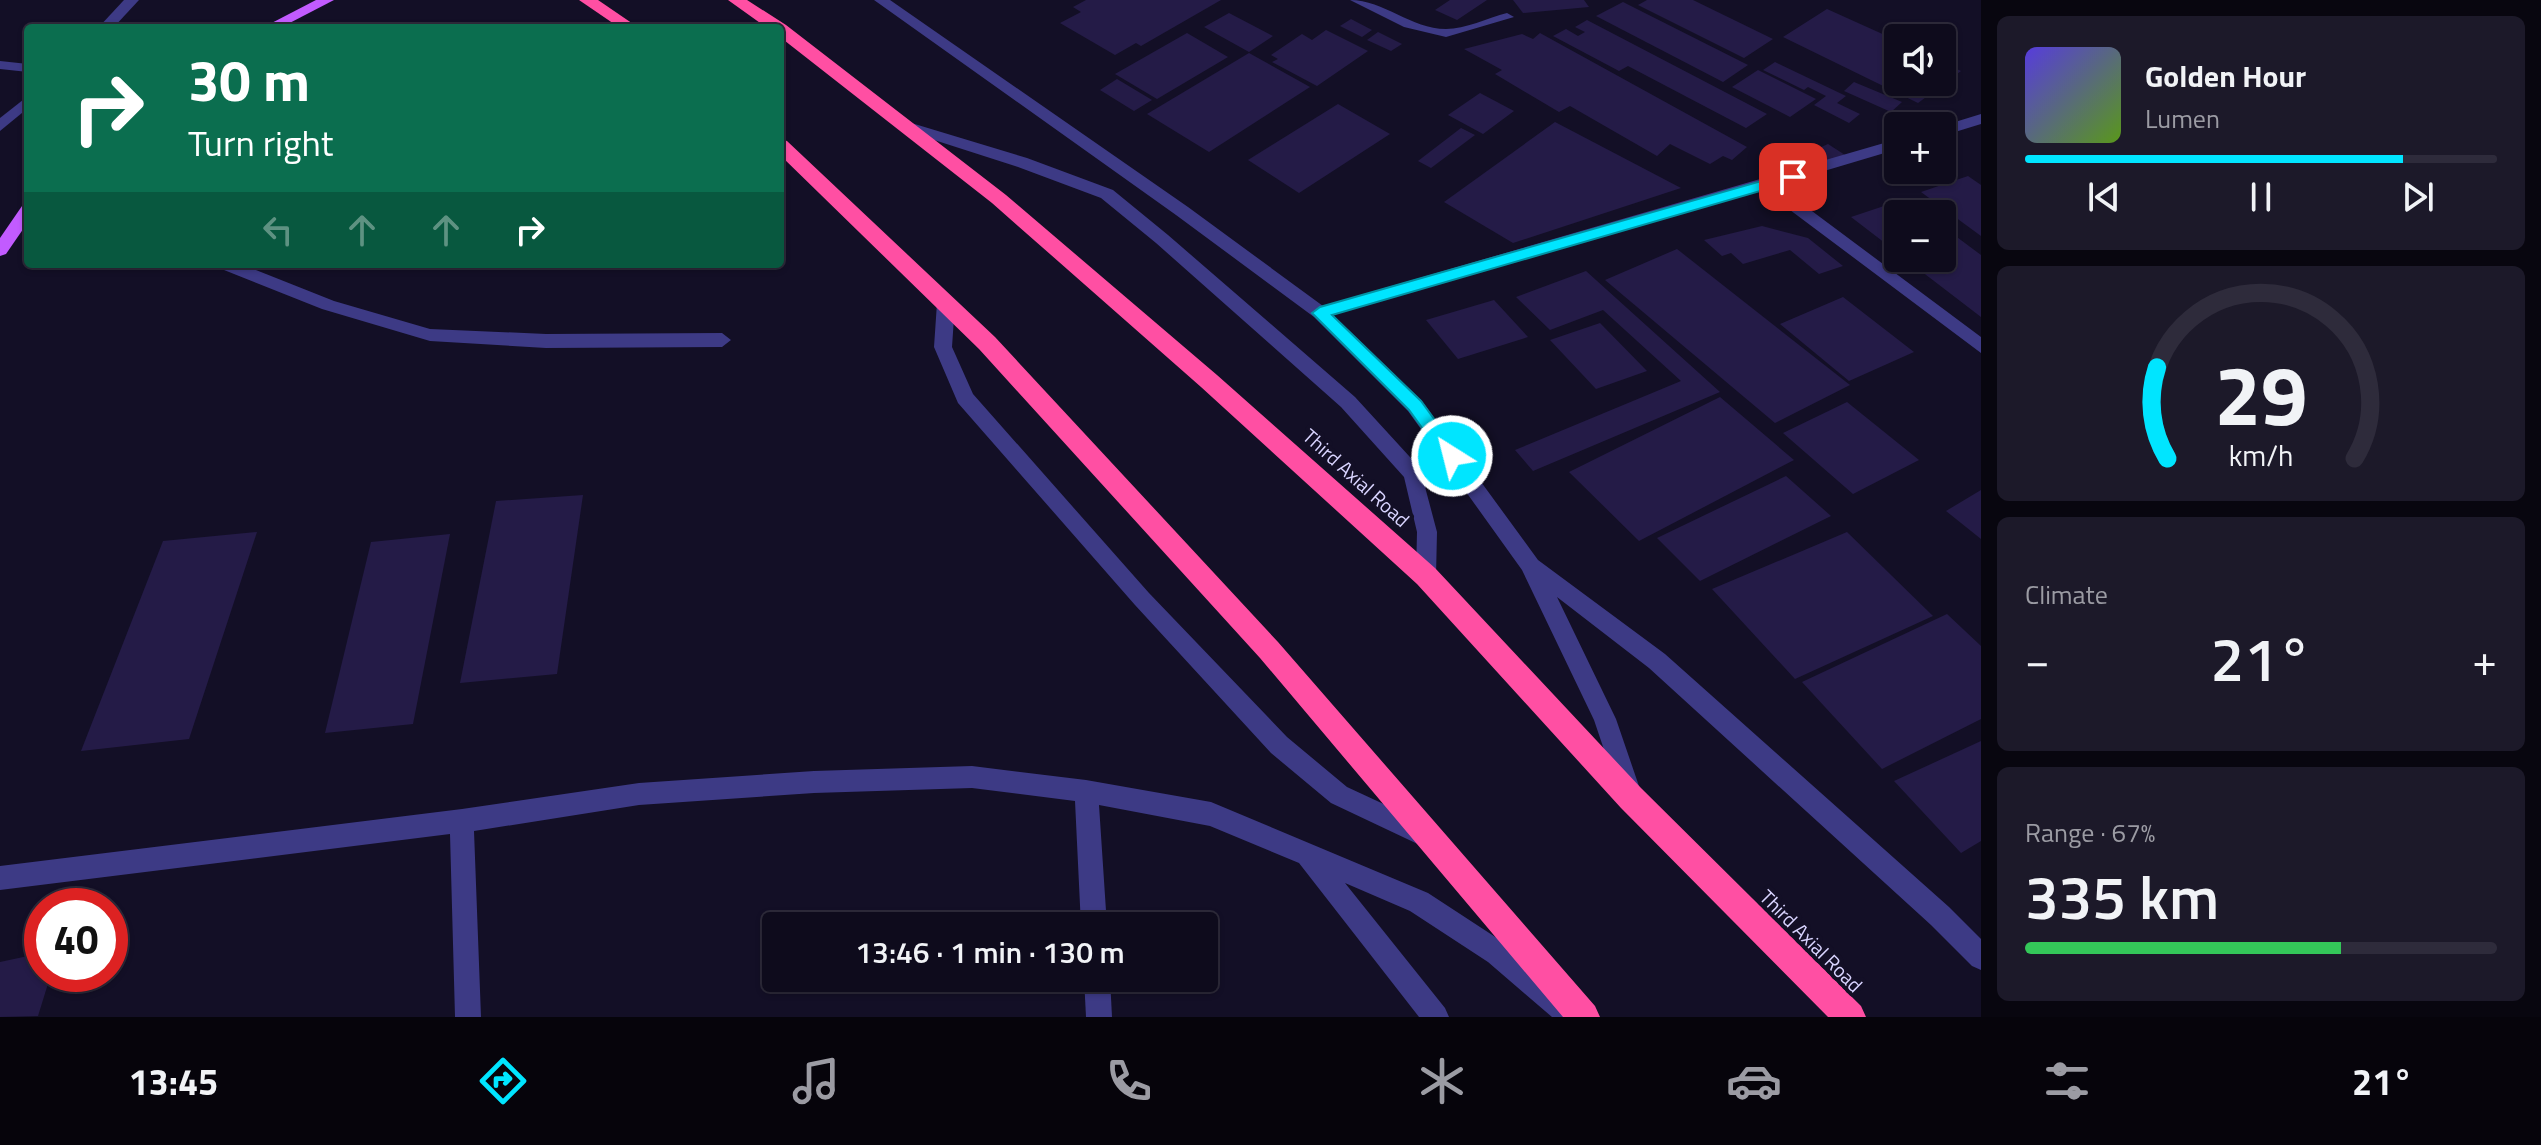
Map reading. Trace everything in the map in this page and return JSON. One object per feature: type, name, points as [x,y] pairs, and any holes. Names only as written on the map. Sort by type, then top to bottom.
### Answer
[{"type":"highway","points":[[587,0],[625,24]]},
{"type":"highway","name":"Third Axial Road","points":[[736,0],[773,24]]},
{"type":"highway","name":"Third Axial Road","points":[[784,32],[999,199],[1209,381],[1426,576],[1631,798],[1850,1017]]},
{"type":"highway","points":[[784,149],[987,343],[1269,650],[1584,1017]]},
{"type":"main road","points":[[277,24],[327,0]]},
{"type":"main road","points":[[0,250],[24,216]]},
{"type":"street","points":[[109,24],[132,0]]},
{"type":"street","points":[[881,0],[1182,211],[1320,313],[1415,406],[1530,564],[1605,719],[1631,798]]},
{"type":"street","points":[[1357,0],[1409,24],[1446,33],[1507,17]]},
{"type":"street","points":[[0,65],[24,68]]},
{"type":"street","points":[[0,126],[24,104]]},
{"type":"street","points":[[1956,127],[1981,119]]},
{"type":"street","points":[[908,127],[1021,162],[1107,194],[1162,239],[1348,402],[1413,474],[1427,532],[1426,576]]},
{"type":"street","points":[[1320,313],[1884,148]]},
{"type":"street","points":[[1767,185],[1981,346]]},
{"type":"street","points":[[235,268],[328,305],[430,335],[546,341],[722,340]]},
{"type":"street","points":[[946,303],[943,347],[965,398],[1142,599],[1279,745],[1339,795],[1431,838]]},
{"type":"street","points":[[1530,564],[1657,661],[1940,916],[1981,957]]},
{"type":"street","points":[[0,878],[462,821],[639,794],[814,782],[972,777],[1086,791],[1211,814],[1419,902],[1497,953],[1572,1017]]},
{"type":"street","points":[[1086,791],[1093,912]]},
{"type":"street","points":[[462,821],[468,1017]]},
{"type":"street","points":[[1306,853],[1436,1017]]},
{"type":"street","points":[[1098,992],[1099,1017]]},
{"type":"building","points":[[1086,0],[1221,0],[1141,46],[1136,43],[1115,55],[1060,23],[1081,12],[1073,7]]},
{"type":"building","points":[[1450,0],[1487,0],[1457,20],[1435,10]]},
{"type":"building","points":[[1513,0],[1584,0],[1589,7],[1523,13]]},
{"type":"building","points":[[1647,0],[1693,0],[1773,39],[1744,58],[1638,5]]},
{"type":"building","points":[[1623,2],[1748,65],[1723,82],[1596,16]]},
{"type":"building","points":[[1827,9],[1884,35],[1884,86],[1783,37]]},
{"type":"building","points":[[1229,13],[1273,36],[1249,52],[1204,27]]},
{"type":"building","points":[[1351,19],[1372,30],[1362,37],[1340,26]]},
{"type":"building","points":[[1587,20],[1767,114],[1746,128],[1628,66],[1619,71],[1553,36],[1566,29],[1578,36],[1585,32],[1575,27]]},
{"type":"building","points":[[1326,30],[1368,51],[1317,86],[1272,62],[1278,59],[1271,55],[1302,34],[1312,40]]},
{"type":"building","points":[[1378,32],[1402,44],[1391,51],[1367,40]]},
{"type":"building","points":[[1187,33],[1228,57],[1157,99],[1115,74]]},
{"type":"building","points":[[1540,33],[1747,147],[1732,160],[1723,156],[1710,164],[1670,144],[1657,156],[1570,106],[1559,112],[1495,74],[1502,70],[1464,49],[1522,34],[1533,39]]},
{"type":"building","points":[[1249,53],[1310,87],[1209,152],[1147,114]]},
{"type":"building","points":[[1775,62],[1846,96],[1837,103],[1860,114],[1849,123],[1814,105],[1826,96],[1808,87],[1804,90],[1763,70]]},
{"type":"building","points":[[1758,70],[1816,99],[1790,117],[1732,87]]},
{"type":"building","points":[[1117,79],[1152,100],[1134,111],[1100,90]]},
{"type":"building","points":[[1854,82],[1902,102],[1891,112],[1844,91]]},
{"type":"building","points":[[1480,93],[1514,111],[1483,134],[1448,115]]},
{"type":"building","points":[[1904,96],[1927,96],[1918,103]]},
{"type":"building","points":[[1338,104],[1390,134],[1299,193],[1248,160]]},
{"type":"building","points":[[1555,122],[1681,188],[1513,243],[1444,202]]},
{"type":"building","points":[[1461,128],[1475,135],[1431,168],[1418,161]]},
{"type":"building","points":[[1828,144],[1845,155],[1818,167],[1801,156]]},
{"type":"building","points":[[1968,176],[1981,185],[1981,236],[1956,218],[1956,200],[1932,200],[1921,192],[1944,184],[1956,184],[1956,180]]},
{"type":"building","points":[[1884,206],[1884,242],[1851,217]]},
{"type":"building","points":[[1762,226],[1808,238],[1843,266],[1819,274],[1790,250],[1743,264],[1731,253],[1722,256],[1704,240]]},
{"type":"building","points":[[1956,236],[1981,255],[1981,317],[1922,272],[1956,272]]},
{"type":"building","points":[[1677,249],[1850,385],[1775,423],[1605,280]]},
{"type":"building","points":[[1586,271],[1720,392],[1533,471],[1515,450],[1681,381],[1603,310],[1550,330],[1516,297]]},
{"type":"building","points":[[1843,297],[1914,352],[1849,381],[1780,324]]},
{"type":"building","points":[[1494,300],[1528,337],[1458,359],[1426,320]]},
{"type":"building","points":[[1600,323],[1647,371],[1596,389],[1550,340]]},
{"type":"building","points":[[1720,397],[1794,460],[1639,541],[1569,472]]},
{"type":"building","points":[[1847,402],[1919,460],[1853,494],[1783,433]]},
{"type":"building","points":[[1786,476],[1831,516],[1700,581],[1657,538]]},
{"type":"building","points":[[1981,490],[1981,539],[1946,511]]},
{"type":"building","points":[[583,495],[557,674],[460,683],[496,501]]},
{"type":"building","points":[[257,532],[189,739],[81,751],[163,541]]},
{"type":"building","points":[[1847,532],[1933,616],[1795,679],[1712,589]]},
{"type":"building","points":[[450,534],[413,724],[325,733],[371,542]]},
{"type":"building","points":[[1947,614],[1981,646],[1981,719],[1882,769],[1802,682]]},
{"type":"building","points":[[1981,741],[1981,841],[1961,853],[1894,781]]},
{"type":"building","points":[[24,957],[24,992],[45,992],[38,1016],[0,1017],[0,962]]},
{"type":"route","points":[[1452,456],[1415,406],[1320,313],[1793,177]]}]
